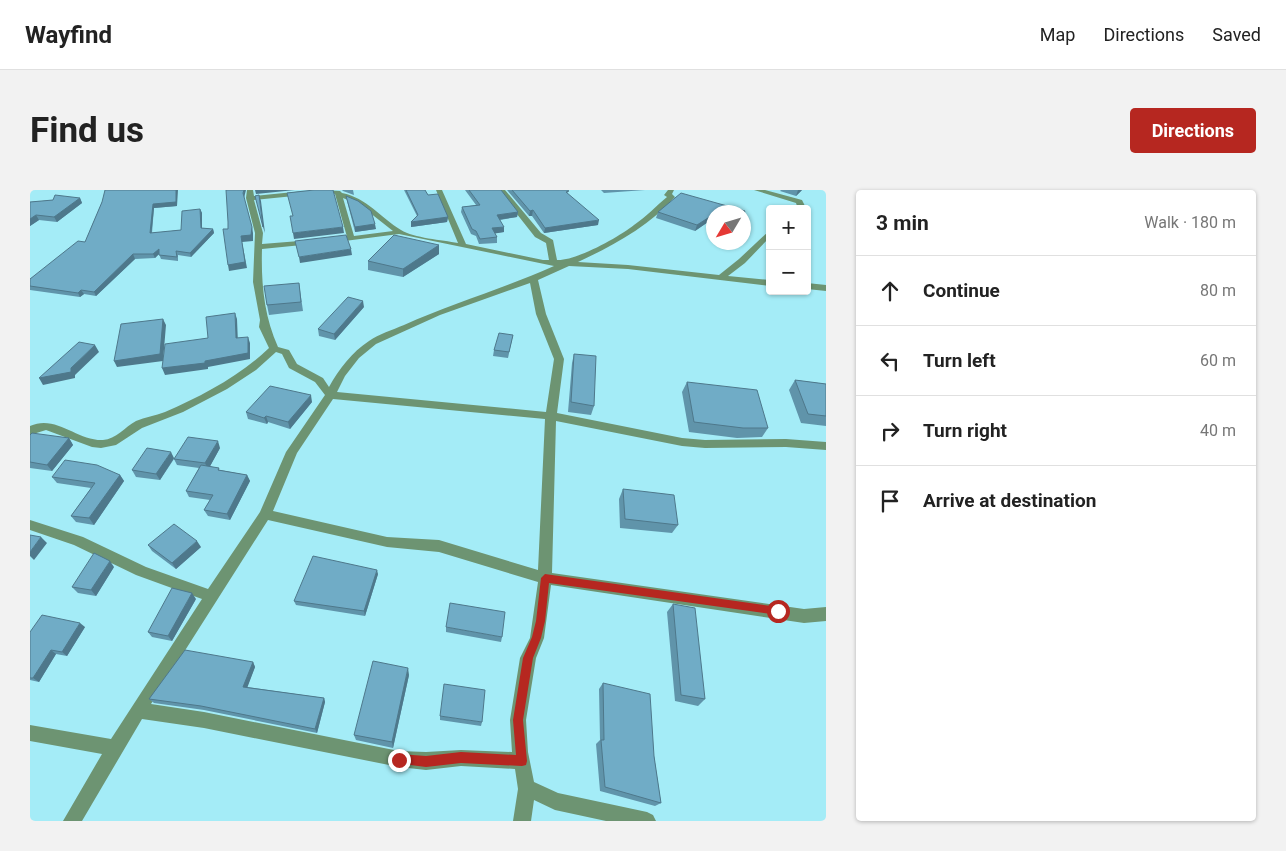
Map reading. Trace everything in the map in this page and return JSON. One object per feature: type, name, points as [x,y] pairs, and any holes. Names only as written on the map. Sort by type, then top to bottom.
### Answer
[{"type":"street","points":[[274,349],[264,327],[265,320],[257,282],[259,233],[250,194],[324,190],[339,193],[363,203],[399,232]]},
{"type":"street","points":[[339,193],[350,190]]},
{"type":"street","points":[[439,190],[463,246]]},
{"type":"street","points":[[501,190],[538,235],[550,242],[554,264]]},
{"type":"street","points":[[72,821],[114,748],[265,514],[292,452],[348,366],[373,342],[436,313],[532,280],[606,246],[614,239],[637,227],[671,197],[668,194],[671,190]]},
{"type":"street","points":[[757,190],[796,201],[801,205]]},
{"type":"street","points":[[339,193],[351,238]]},
{"type":"street","points":[[259,247],[399,232],[554,264],[628,267],[766,282]]},
{"type":"street","points":[[720,278],[742,261],[766,236]]},
{"type":"street","points":[[522,821],[528,789],[522,761],[518,720],[528,658],[537,638],[545,578],[551,416],[559,359],[541,314],[532,280]]},
{"type":"street","points":[[811,286],[826,288]]},
{"type":"street","points":[[274,349],[286,352],[293,366],[320,380],[330,396]]},
{"type":"street","points":[[30,431],[42,425],[50,426],[68,435],[91,442],[102,444],[110,442],[138,425],[166,416],[198,400],[252,368],[274,349]]},
{"type":"street","points":[[330,396],[551,416],[682,442],[705,444],[786,443],[826,446]]},
{"type":"street","points":[[265,514],[387,542],[439,546],[545,578],[804,616],[826,614]]},
{"type":"street","points":[[30,525],[78,541],[141,571],[212,597]]},
{"type":"street","points":[[138,710],[204,720],[399,760],[426,761],[461,758],[522,761]]},
{"type":"street","points":[[30,733],[114,748]]},
{"type":"street","points":[[528,789],[542,793],[555,801],[647,821]]},
{"type":"building","points":[[105,190],[176,190],[176,202],[153,204],[150,233],[181,230],[182,211],[200,209],[201,228],[213,229],[190,253],[176,251],[177,257],[159,255],[159,249],[153,254],[133,254],[94,292],[81,290],[78,293],[30,286],[30,279],[78,241],[85,242],[102,202]]},
{"type":"building","points":[[226,190],[244,190],[243,193],[252,227],[251,235],[241,236],[245,262],[228,265],[223,229],[228,229]]},
{"type":"building","points":[[333,190],[343,227],[293,233],[290,216],[293,216],[287,193]]},
{"type":"building","points":[[406,190],[425,190],[428,195],[438,194],[448,217],[411,222],[418,215]]},
{"type":"building","points":[[469,190],[501,190],[518,212],[497,215],[504,227],[492,228],[497,237],[480,239],[476,231],[472,229],[462,207],[480,205]]},
{"type":"building","points":[[512,190],[567,190],[569,191],[566,192],[599,220],[545,228],[533,210],[530,211]]},
{"type":"building","points":[[681,193],[724,205],[706,205],[706,219],[697,225],[658,212]]},
{"type":"building","points":[[55,195],[80,198],[54,217],[36,215],[30,219],[30,202],[53,200]]},
{"type":"building","points":[[259,195],[263,227],[255,196]]},
{"type":"building","points":[[346,196],[358,201],[371,211],[375,224],[355,227]]},
{"type":"building","points":[[346,235],[351,249],[299,257],[295,241]]},
{"type":"building","points":[[394,235],[439,245],[403,269],[368,261]]},
{"type":"building","points":[[299,283],[301,302],[267,305],[264,286]]},
{"type":"building","points":[[348,297],[363,301],[334,334],[318,329]]},
{"type":"building","points":[[235,313],[236,338],[248,337],[248,353],[205,361],[205,363],[162,368],[165,344],[208,338],[206,317]]},
{"type":"building","points":[[163,319],[160,354],[114,361],[121,324]]},
{"type":"building","points":[[499,333],[513,335],[509,352],[494,350]]},
{"type":"building","points":[[79,342],[95,345],[71,368],[71,372],[39,378]]},
{"type":"building","points":[[574,354],[596,356],[594,406],[571,402]]},
{"type":"building","points":[[795,380],[826,384],[826,416],[808,414]]},
{"type":"building","points":[[687,382],[757,390],[768,428],[743,428],[694,422]]},
{"type":"building","points":[[270,386],[311,395],[288,422],[266,416],[264,418],[246,412]]},
{"type":"building","points":[[32,433],[69,438],[47,465],[30,462],[30,435]]},
{"type":"building","points":[[188,437],[218,441],[205,463],[174,459]]},
{"type":"building","points":[[147,448],[171,452],[156,474],[132,470]]},
{"type":"building","points":[[65,460],[97,465],[120,475],[89,518],[71,516],[95,483],[52,477]]},
{"type":"building","points":[[201,465],[247,475],[227,514],[204,510],[213,495],[186,491]]},
{"type":"building","points":[[623,489],[674,495],[678,525],[625,519]]},
{"type":"building","points":[[174,524],[197,541],[172,563],[148,545]]},
{"type":"building","points":[[30,535],[41,537],[30,552]]},
{"type":"building","points":[[94,553],[110,561],[91,590],[72,587]]},
{"type":"building","points":[[313,556],[377,570],[364,611],[294,601]]},
{"type":"building","points":[[172,588],[192,593],[168,636],[148,632]]},
{"type":"building","points":[[450,603],[505,612],[502,637],[446,627]]},
{"type":"building","points":[[673,604],[695,608],[705,699],[681,695]]},
{"type":"building","points":[[42,615],[80,623],[62,652],[51,650],[33,678],[30,678],[30,632]]},
{"type":"building","points":[[185,650],[253,662],[243,687],[324,698],[315,729],[201,706],[149,699]]},
{"type":"building","points":[[373,661],[408,668],[392,742],[354,735]]},
{"type":"building","points":[[603,683],[650,694],[654,756],[661,803],[605,787],[601,740],[604,740]]},
{"type":"building","points":[[444,684],[485,690],[482,722],[440,716]]},
{"type":"route","points":[[399,760],[426,761],[461,758],[522,761],[518,720],[528,658],[537,638],[545,578],[778,611]]}]
